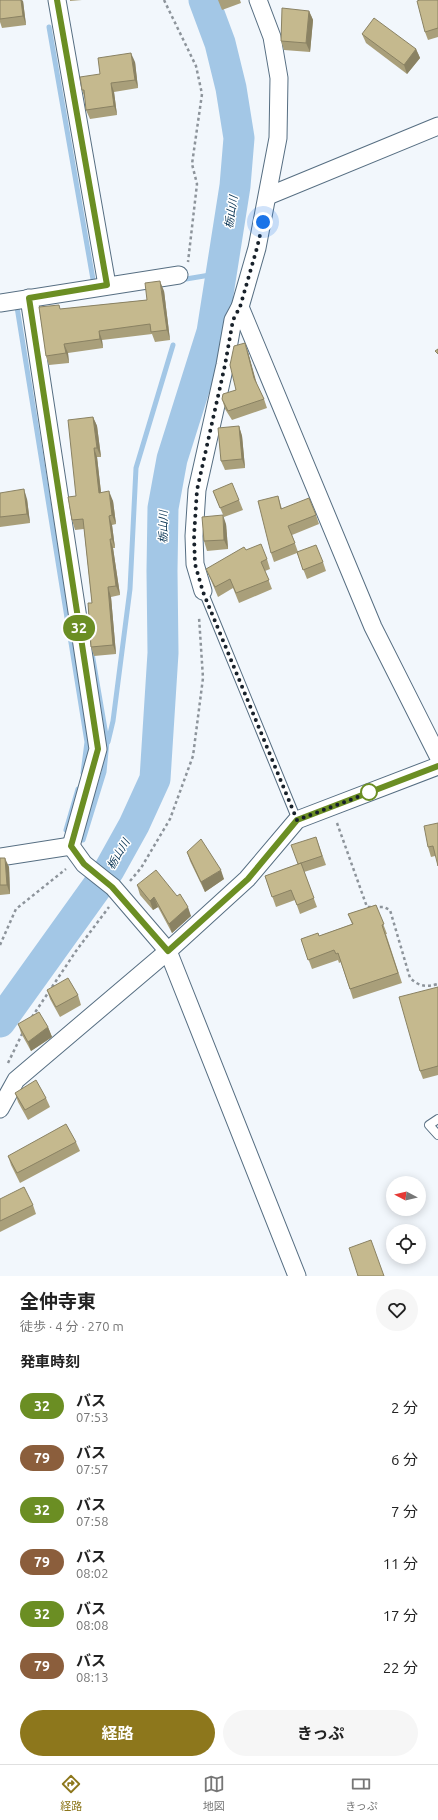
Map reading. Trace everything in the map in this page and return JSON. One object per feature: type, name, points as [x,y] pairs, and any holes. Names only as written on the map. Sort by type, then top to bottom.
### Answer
[{"type":"street","points":[[57,0],[107,285]]},
{"type":"street","points":[[203,592],[195,557],[194,536],[197,490],[225,365],[233,320],[240,307],[257,248],[278,138],[280,78],[272,37],[258,0]]},
{"type":"street","points":[[268,196],[438,126]]},
{"type":"street","points":[[0,303],[179,274]]},
{"type":"street","points":[[29,298],[98,749],[78,856]]},
{"type":"street","points":[[240,307],[373,627],[438,756]]},
{"type":"street","points":[[0,1109],[16,1080],[168,951],[248,879],[297,820],[438,766]]},
{"type":"street","points":[[0,858],[78,856],[116,891],[168,951],[297,1276]]},
{"type":"lane","points":[[203,592],[297,820]]},
{"type":"lane","points":[[438,1119],[429,1125],[438,1135]]},
{"type":"path","points":[[164,0],[196,66],[202,94],[192,164],[196,184],[188,266],[179,274]]},
{"type":"path","points":[[29,1023],[116,891],[141,868],[170,819],[193,756],[204,678],[198,613]]},
{"type":"path","points":[[331,807],[367,907],[384,907],[390,910],[410,978],[418,985],[428,987],[438,984]]},
{"type":"path","points":[[0,945],[16,909],[59,876],[78,856]]},
{"type":"path","points":[[7,1070],[8,1063],[24,1029]]},
{"type":"building","points":[[0,0],[21,0],[23,16],[0,19]]},
{"type":"building","points":[[438,0],[438,28],[425,32],[417,1]]},
{"type":"building","points":[[282,8],[309,11],[306,43],[281,41]]},
{"type":"building","points":[[374,18],[416,49],[404,65],[362,34]]},
{"type":"building","points":[[131,53],[135,80],[111,83],[114,106],[86,110],[84,90],[82,90],[80,77],[100,74],[98,58]]},
{"type":"building","points":[[160,281],[167,330],[151,332],[150,324],[99,331],[100,339],[64,344],[66,353],[46,356],[39,307],[59,305],[60,309],[147,300],[145,283]]},
{"type":"building","points":[[245,343],[254,378],[264,399],[228,411],[222,399],[223,394],[236,390],[230,365],[234,346]]},
{"type":"building","points":[[93,417],[97,448],[94,448],[99,493],[109,491],[112,515],[109,516],[112,539],[110,539],[116,586],[108,587],[113,645],[91,647],[88,603],[92,603],[83,519],[72,520],[68,497],[76,496],[68,420]]},
{"type":"building","points":[[239,426],[242,459],[221,461],[218,428]]},
{"type":"building","points":[[232,483],[239,500],[220,508],[213,491]]},
{"type":"building","points":[[24,489],[27,514],[0,517],[0,493]]},
{"type":"building","points":[[278,496],[281,509],[309,498],[316,515],[288,526],[295,543],[271,553],[258,501]]},
{"type":"building","points":[[223,515],[224,540],[204,541],[202,517]]},
{"type":"building","points":[[261,544],[267,559],[261,562],[269,580],[236,593],[230,579],[215,587],[206,569],[244,547],[246,550]]},
{"type":"building","points":[[316,545],[323,562],[303,570],[297,552]]},
{"type":"building","points":[[438,823],[438,866],[433,846],[428,847],[424,826]]},
{"type":"building","points":[[316,837],[322,856],[298,864],[291,845]]},
{"type":"building","points":[[201,839],[221,870],[201,882],[187,852]]},
{"type":"building","points":[[0,858],[5,858],[7,885],[0,885]]},
{"type":"building","points":[[301,863],[314,898],[297,905],[291,890],[272,897],[265,876]]},
{"type":"building","points":[[156,870],[177,896],[180,894],[188,907],[169,924],[154,897],[150,901],[137,885]]},
{"type":"building","points":[[376,905],[384,924],[382,925],[398,973],[350,989],[338,953],[336,954],[334,950],[308,960],[301,939],[318,933],[319,936],[353,924],[348,914]]},
{"type":"building","points":[[68,978],[78,995],[56,1007],[47,990]]},
{"type":"building","points":[[438,987],[438,1066],[420,1071],[399,997]]},
{"type":"building","points":[[39,1012],[48,1027],[28,1042],[18,1024]]},
{"type":"building","points":[[36,1080],[46,1098],[25,1110],[15,1093]]},
{"type":"building","points":[[66,1124],[76,1142],[17,1173],[8,1156]]},
{"type":"building","points":[[24,1187],[33,1205],[0,1221],[0,1199]]},
{"type":"building","points":[[371,1240],[384,1276],[358,1276],[349,1248]]},
{"type":"waterway","name":"栃山川","points":[[0,1022],[109,870],[134,825],[155,779],[163,653],[163,508],[172,459],[212,332],[235,186],[239,138],[231,88],[220,43],[204,0]]},
{"type":"waterway","points":[[49,27],[94,285]]},
{"type":"waterway","points":[[180,280],[222,273]]},
{"type":"waterway","points":[[17,307],[87,742],[83,773]]},
{"type":"waterway","points":[[108,742],[113,721],[130,589],[136,468],[173,345]]},
{"type":"waterway","points":[[83,840],[104,772],[107,741],[87,624]]},
{"type":"waterway","points":[[66,830],[78,789]]},
{"type":"bus line","name":"32","points":[[57,0],[107,285],[29,298],[98,749],[71,846],[84,864],[112,887],[168,951],[248,879],[297,820],[438,766]]},
{"type":"route","points":[[263,222],[240,307],[233,320],[225,365],[197,490],[194,536],[195,564],[203,592],[297,820],[371,792],[369,792]]}]
